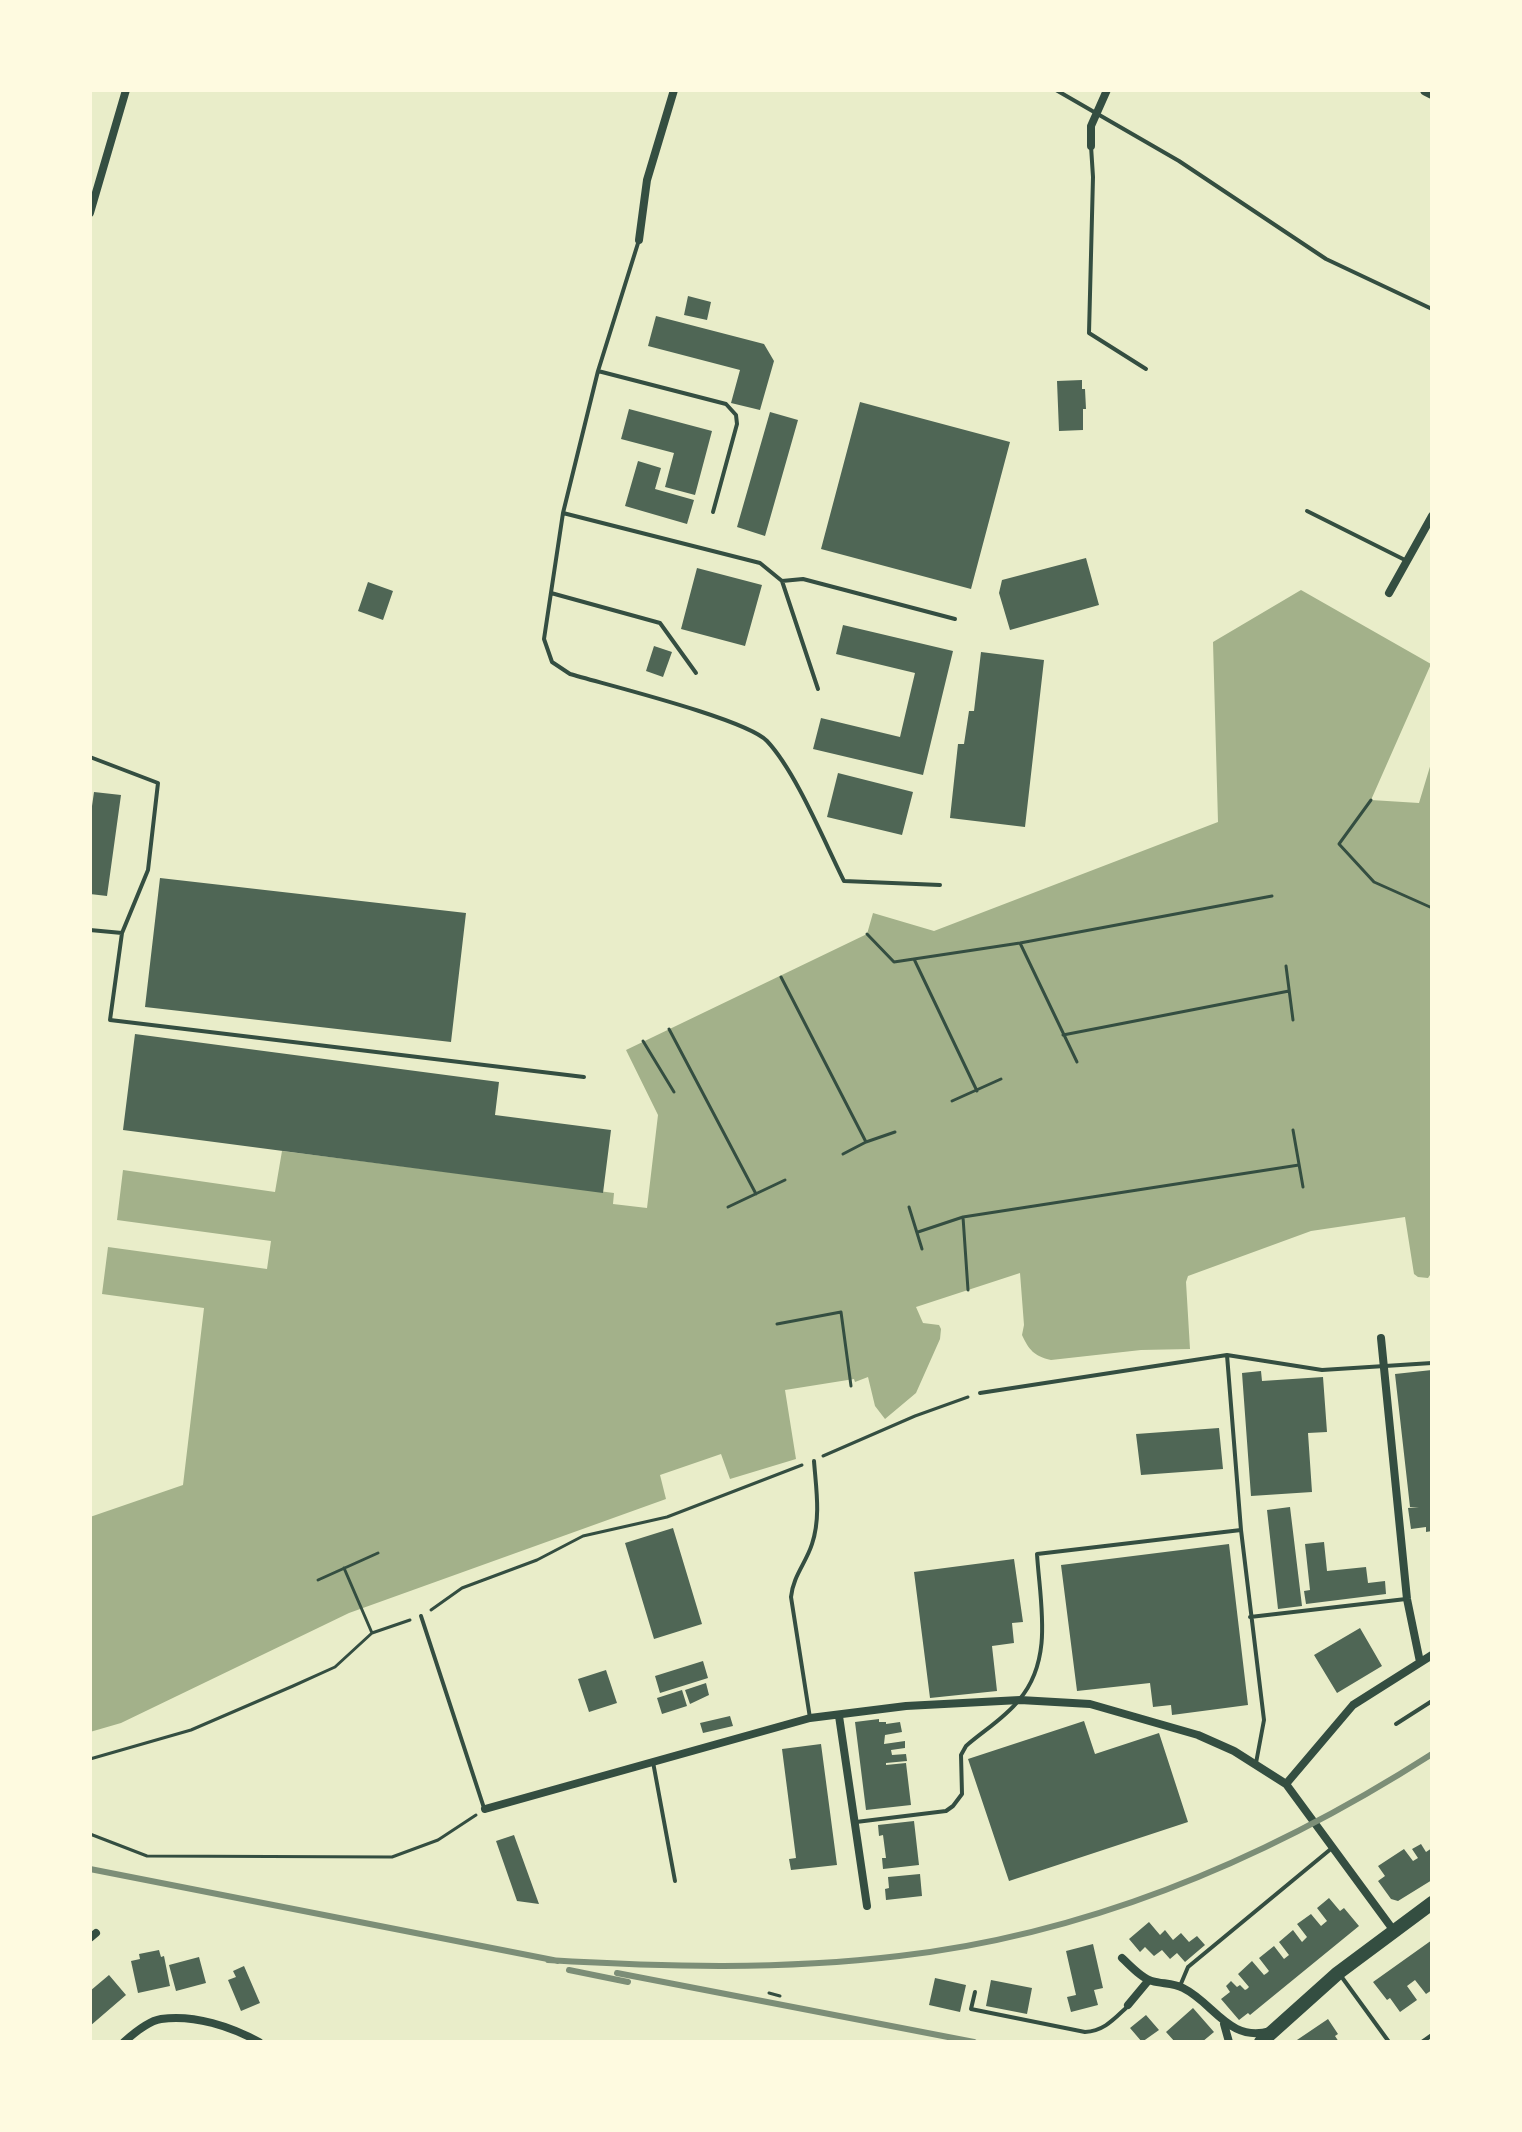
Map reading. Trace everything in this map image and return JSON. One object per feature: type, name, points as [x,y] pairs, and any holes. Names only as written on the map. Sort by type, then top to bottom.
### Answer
[{"type":"highway","points":[[1261,2042],[1338,1973],[1432,1903]]},
{"type":"main road","points":[[1426,90],[1432,93]]},
{"type":"street","points":[[90,213],[126,90]]},
{"type":"street","points":[[639,240],[647,180],[674,90]]},
{"type":"street","points":[[1091,146],[1095,112],[1107,90]]},
{"type":"street","points":[[1389,593],[1432,517]]},
{"type":"street","points":[[1381,1338],[1407,1599],[1420,1662]]},
{"type":"street","points":[[1286,1784],[1353,1705],[1432,1655]]},
{"type":"street","points":[[485,1809],[810,1718],[906,1706],[1020,1700],[1090,1704],[1198,1735],[1256,1763],[1286,1784],[1394,1931]]},
{"type":"street","points":[[839,1716],[867,1906]]},
{"type":"street","points":[[1122,1958],[1148,1981],[1180,1986],[1195,1995],[1224,2024],[1253,2033],[1275,2030]]},
{"type":"street","points":[[1128,2005],[1148,1981]]},
{"type":"street","points":[[124,2042],[137,2030],[159,2019],[190,2019],[228,2028],[259,2042]]},
{"type":"street","points":[[1224,2024],[1229,2042]]},
{"type":"lane","points":[[1056,90],[1179,161],[1326,259],[1432,309]]},
{"type":"lane","points":[[1091,146],[1089,333],[1146,369]]},
{"type":"lane","points":[[639,240],[598,371],[563,513],[544,639],[552,662],[570,674],[735,724],[765,738],[783,762],[844,881],[940,885]]},
{"type":"lane","points":[[598,371],[726,404],[736,415],[737,424],[713,512]]},
{"type":"lane","points":[[1307,511],[1407,561]]},
{"type":"lane","points":[[563,513],[760,563],[782,581],[818,689]]},
{"type":"lane","points":[[782,581],[803,579],[955,619]]},
{"type":"lane","points":[[551,593],[660,623],[696,673]]},
{"type":"lane","points":[[90,757],[158,783],[148,870],[122,933],[110,1020],[584,1077]]},
{"type":"lane","points":[[90,930],[122,933]]},
{"type":"lane","points":[[1227,1355],[1241,1530],[1264,1720],[1256,1763]]},
{"type":"lane","points":[[980,1393],[1227,1355],[1322,1370],[1432,1363]]},
{"type":"lane","points":[[810,1718],[791,1597],[793,1582],[812,1546],[817,1524],[814,1461]]},
{"type":"lane","points":[[855,1822],[946,1811],[962,1794],[961,1755],[966,1746],[1020,1700],[1039,1663],[1043,1646],[1037,1554],[1241,1530]]},
{"type":"lane","points":[[1250,1617],[1407,1599]]},
{"type":"lane","points":[[421,1616],[485,1809]]},
{"type":"lane","points":[[1396,1724],[1432,1701]]},
{"type":"lane","points":[[653,1762],[675,1881]]},
{"type":"lane","points":[[1180,1986],[1188,1967],[1334,1847]]},
{"type":"lane","points":[[1338,1973],[1389,2042]]},
{"type":"lane","points":[[975,1992],[971,2009],[1085,2032],[1106,2026],[1128,2005]]},
{"type":"lane","points":[[1422,2042],[1432,2035]]},
{"type":"path","points":[[1371,800],[1339,844],[1374,882],[1430,907]]},
{"type":"path","points":[[867,934],[894,962],[1020,943],[1272,896]]},
{"type":"path","points":[[1020,943],[1077,1062]]},
{"type":"path","points":[[914,959],[977,1091]]},
{"type":"path","points":[[1286,966],[1293,1020]]},
{"type":"path","points":[[781,977],[866,1142]]},
{"type":"path","points":[[1063,1035],[1289,991]]},
{"type":"path","points":[[669,1029],[756,1194]]},
{"type":"path","points":[[643,1041],[674,1092]]},
{"type":"path","points":[[952,1101],[1001,1079]]},
{"type":"path","points":[[1293,1130],[1303,1187]]},
{"type":"path","points":[[843,1154],[895,1132]]},
{"type":"path","points":[[918,1232],[963,1217],[1299,1165]]},
{"type":"path","points":[[728,1207],[785,1180]]},
{"type":"path","points":[[909,1207],[922,1249]]},
{"type":"path","points":[[963,1217],[968,1290]]},
{"type":"path","points":[[777,1324],[841,1312],[851,1386]]},
{"type":"path","points":[[90,1759],[191,1730],[293,1686],[335,1667],[372,1633],[421,1616],[462,1588],[537,1560],[583,1536],[667,1517],[814,1461],[915,1416],[980,1393]]},
{"type":"path","points":[[318,1580],[378,1553]]},
{"type":"path","points":[[344,1568],[372,1633]]},
{"type":"path","points":[[90,1834],[147,1856],[392,1857],[438,1840],[485,1809]]},
{"type":"path","points":[[769,1993],[780,1996]]},
{"type":"shaded area","points":[[1301,590],[1431,664],[1371,800],[1419,803],[1432,760],[1432,1272],[1428,1278],[1414,1274],[1405,1217],[1311,1231],[1188,1276],[1190,1349],[1141,1350],[1051,1360],[1040,1357],[1022,1335],[1020,1273],[916,1307],[923,1323],[939,1325],[940,1339],[916,1393],[885,1419],[875,1406],[868,1377],[855,1382],[854,1379],[785,1390],[796,1459],[730,1479],[721,1454],[660,1475],[666,1499],[349,1613],[121,1723],[90,1732],[90,1517],[183,1485],[204,1308],[102,1294],[108,1247],[267,1269],[271,1241],[117,1220],[123,1170],[275,1192],[282,1151],[614,1193],[613,1204],[647,1208],[658,1115],[626,1050],[867,934],[873,913],[934,931],[1218,822],[1213,642]]},
{"type":"building","points":[[688,296],[711,302],[707,320],[684,315]]},
{"type":"building","points":[[656,316],[764,344],[774,361],[760,410],[731,403],[740,370],[648,346]]},
{"type":"building","points":[[1082,380],[1086,409],[1083,409],[1083,430],[1059,431],[1057,381]]},
{"type":"building","points":[[860,402],[1010,442],[971,589],[821,549]]},
{"type":"building","points":[[629,409],[712,431],[695,495],[665,487],[674,453],[621,439]]},
{"type":"building","points":[[770,412],[798,420],[765,536],[737,527]]},
{"type":"building","points":[[638,461],[661,468],[655,489],[694,500],[687,524],[625,506]]},
{"type":"building","points":[[1086,558],[1099,605],[1010,630],[999,593],[1002,580]]},
{"type":"building","points":[[697,568],[762,585],[745,646],[681,629]]},
{"type":"building","points":[[368,582],[393,591],[383,620],[358,611]]},
{"type":"building","points":[[843,625],[953,651],[923,775],[813,749],[821,718],[900,737],[915,673],[836,654]]},
{"type":"building","points":[[654,646],[672,652],[663,677],[646,671]]},
{"type":"building","points":[[981,652],[1044,660],[1025,827],[950,818],[958,744],[964,744],[969,711],[974,711]]},
{"type":"building","points":[[838,773],[913,792],[902,835],[827,817]]},
{"type":"building","points":[[94,792],[121,795],[107,896],[90,894],[90,820]]},
{"type":"building","points":[[160,878],[466,913],[451,1042],[145,1007]]},
{"type":"building","points":[[135,1034],[499,1082],[495,1115],[611,1130],[603,1193],[123,1130]]},
{"type":"building","points":[[1432,1370],[1432,1531],[1426,1532],[1426,1527],[1411,1529],[1408,1508],[1419,1507],[1410,1507],[1395,1374]]},
{"type":"building","points":[[1261,1371],[1262,1381],[1323,1377],[1327,1432],[1308,1433],[1312,1492],[1251,1496],[1242,1373]]},
{"type":"building","points":[[1219,1428],[1223,1469],[1141,1475],[1136,1434]]},
{"type":"building","points":[[1290,1507],[1302,1606],[1278,1609],[1267,1510]]},
{"type":"building","points":[[673,1528],[702,1624],[654,1639],[625,1543]]},
{"type":"building","points":[[1324,1542],[1327,1571],[1366,1567],[1368,1583],[1385,1581],[1386,1594],[1306,1604],[1304,1591],[1310,1590],[1305,1544]]},
{"type":"building","points":[[1229,1544],[1248,1705],[1172,1715],[1171,1705],[1153,1707],[1150,1683],[1077,1691],[1061,1565]]},
{"type":"building","points":[[1014,1559],[1023,1622],[1012,1623],[1014,1643],[992,1646],[997,1691],[930,1698],[914,1572]]},
{"type":"building","points":[[1360,1628],[1382,1666],[1337,1693],[1314,1655]]},
{"type":"building","points":[[703,1661],[708,1678],[660,1693],[655,1676]]},
{"type":"building","points":[[606,1670],[617,1703],[589,1712],[578,1679]]},
{"type":"building","points":[[706,1683],[709,1695],[690,1704],[685,1690]]},
{"type":"building","points":[[682,1690],[687,1706],[662,1714],[657,1698]]},
{"type":"building","points":[[730,1716],[733,1726],[703,1733],[700,1723]]},
{"type":"building","points":[[879,1719],[879,1722],[886,1724],[900,1722],[902,1732],[885,1735],[884,1744],[905,1741],[905,1748],[891,1750],[892,1755],[906,1754],[907,1761],[886,1765],[906,1763],[911,1805],[866,1810],[855,1722]]},
{"type":"building","points":[[1084,1721],[1095,1754],[1159,1733],[1188,1822],[1009,1881],[968,1759]]},
{"type":"building","points":[[821,1744],[837,1865],[791,1870],[789,1859],[796,1858],[782,1749]]},
{"type":"building","points":[[914,1821],[919,1865],[883,1869],[882,1858],[886,1858],[883,1835],[879,1836],[878,1825]]},
{"type":"building","points":[[514,1835],[539,1904],[517,1901],[496,1841]]},
{"type":"building","points":[[1421,1844],[1426,1852],[1432,1848],[1432,1880],[1398,1901],[1391,1899],[1378,1881],[1385,1876],[1378,1866],[1404,1849],[1413,1861],[1418,1858],[1412,1849]]},
{"type":"building","points":[[920,1874],[922,1896],[886,1900],[888,1877]]},
{"type":"building","points":[[1329,1898],[1340,1911],[1344,1908],[1359,1926],[1250,2015],[1248,2013],[1239,2020],[1221,1999],[1230,1992],[1226,1986],[1231,1981],[1237,1987],[1240,1985],[1247,1989],[1249,1987],[1238,1974],[1252,1961],[1264,1975],[1267,1973],[1269,1971],[1259,1958],[1274,1946],[1284,1959],[1289,1955],[1279,1942],[1293,1930],[1302,1942],[1307,1937],[1297,1924],[1311,1914],[1321,1926],[1327,1921],[1317,1908]]},
{"type":"building","points":[[1149,1922],[1160,1935],[1165,1930],[1173,1940],[1181,1933],[1189,1942],[1197,1936],[1205,1945],[1185,1962],[1177,1953],[1170,1959],[1162,1950],[1154,1956],[1145,1947],[1140,1952],[1129,1939]]},
{"type":"building","points":[[1432,1940],[1432,1990],[1426,1994],[1415,1980],[1407,1986],[1417,2000],[1400,2012],[1373,1982]]},
{"type":"building","points":[[1093,1944],[1103,1988],[1094,1990],[1098,2005],[1071,2012],[1067,1997],[1076,1995],[1066,1951]]},
{"type":"building","points":[[159,1950],[161,1957],[164,1956],[170,1986],[138,1993],[131,1961],[140,1959],[139,1954]]},
{"type":"building","points":[[199,1957],[206,1983],[176,1991],[169,1965]]},
{"type":"building","points":[[244,1966],[260,2003],[241,2011],[228,1980],[236,1977],[233,1971]]},
{"type":"building","points":[[109,1975],[126,1995],[90,2026],[90,1991]]},
{"type":"building","points":[[935,1978],[966,1985],[960,2012],[929,2005]]},
{"type":"building","points":[[991,1980],[1032,1988],[1027,2014],[986,2006]]},
{"type":"building","points":[[1193,2008],[1214,2032],[1202,2042],[1175,2042],[1166,2032]]},
{"type":"building","points":[[1146,2015],[1159,2030],[1142,2042],[1130,2028]]},
{"type":"building","points":[[1328,2019],[1338,2034],[1335,2036],[1339,2042],[1294,2042]]},
{"type":"railway","points":[[548,1960],[680,1966],[811,1964],[899,1956],[1040,1930],[1109,1910],[1243,1857],[1308,1826],[1432,1754]]},
{"type":"railway","points":[[90,1869],[558,1961]]},
{"type":"railway","points":[[569,1970],[628,1982]]},
{"type":"railway","points":[[617,1973],[974,2042]]}]
